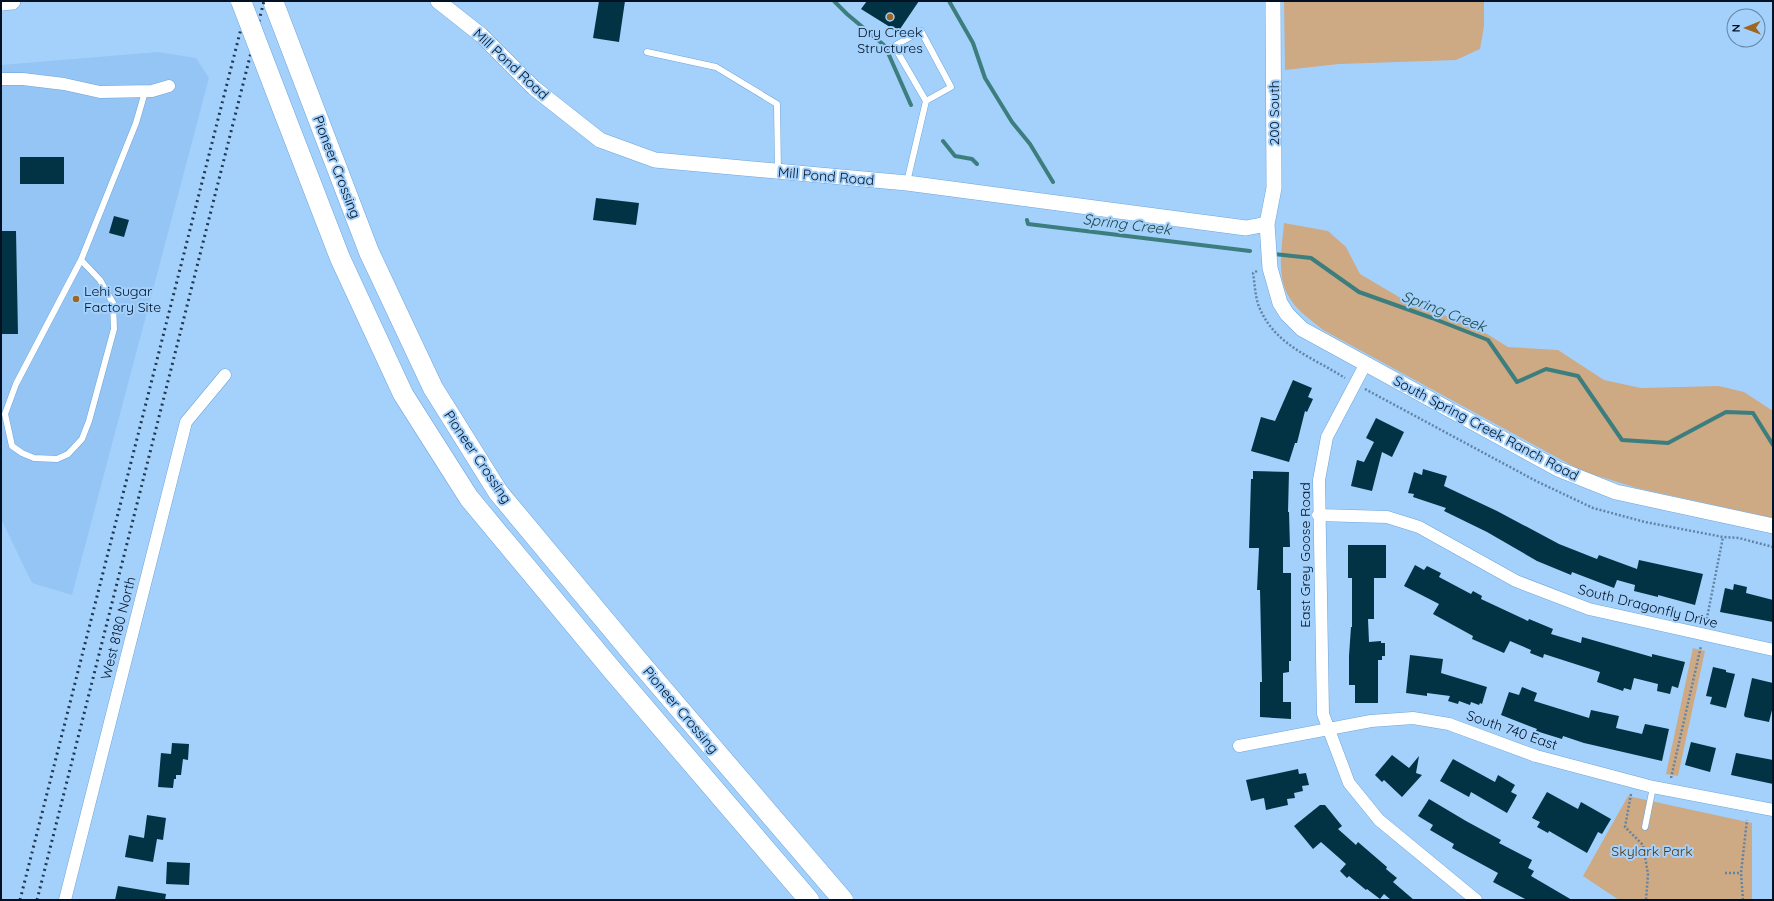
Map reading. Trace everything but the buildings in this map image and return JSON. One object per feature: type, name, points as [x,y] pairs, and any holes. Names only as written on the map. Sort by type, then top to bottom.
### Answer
[{"type":"highway","name":"Pioneer Crossing","points":[[241,1],[340,258],[403,394],[469,498],[613,671],[809,900]]},
{"type":"highway","name":"Pioneer Crossing","points":[[272,1],[369,252],[433,388],[498,492],[642,665],[843,900]]},
{"type":"main road","points":[[1,2],[12,1]]},
{"type":"street","name":"Mill Pond Road","points":[[438,1],[481,35],[534,88],[600,140],[655,160],[907,184],[1246,228],[1266,224]]},
{"type":"street","name":"200 South","points":[[1270,268],[1266,224],[1274,188],[1274,1]]},
{"type":"street","points":[[1,79],[23,79],[64,84],[100,92],[145,92],[169,86]]},
{"type":"street","name":"South Spring Creek Ranch Road","points":[[1270,268],[1277,296],[1287,314],[1302,329],[1365,365],[1558,469],[1616,492],[1773,526]]},
{"type":"street","name":"East Grey Goose Road","points":[[1365,365],[1327,437],[1319,480],[1318,515],[1323,714],[1349,783],[1379,820],[1476,900]]},
{"type":"street","name":"West 8180 North","points":[[65,900],[186,422],[224,375]]},
{"type":"street","name":"South Dragonfly Drive","points":[[1318,515],[1387,517],[1419,527],[1516,581],[1589,609],[1773,650]]},
{"type":"street","name":"South 740 East","points":[[1239,746],[1371,721],[1413,718],[1449,724],[1536,756],[1653,787],[1773,810]]},
{"type":"lane","points":[[907,184],[926,101],[894,46],[921,31],[951,87],[926,101]]},
{"type":"lane","points":[[647,52],[716,67],[777,104],[778,172]]},
{"type":"lane","points":[[81,260],[100,280],[113,302],[114,329],[93,409],[82,439],[68,454],[57,459],[34,458],[22,453],[12,446],[5,414],[16,384],[81,260],[136,123],[145,92]]},
{"type":"lane","points":[[1645,827],[1653,787]]},
{"type":"path","points":[[1706,623],[1723,537]]},
{"type":"path","points":[[1672,778],[1701,646]]},
{"type":"path","points":[[1631,794],[1625,827],[1643,845],[1648,874],[1646,900]]},
{"type":"path","points":[[1743,900],[1741,873],[1747,820]]},
{"type":"path","points":[[1725,873],[1741,873]]},
{"type":"shaded area","name":"Lehi Sugar Factory Site","points":[[158,52],[196,58],[209,78],[72,595],[32,583],[1,519],[1,65]]},
{"type":"green space","points":[[1284,1],[1484,1],[1484,26],[1480,49],[1456,60],[1339,64],[1285,70]]},
{"type":"green space","points":[[1284,223],[1328,231],[1346,247],[1360,274],[1399,297],[1479,329],[1508,347],[1558,350],[1604,380],[1641,388],[1719,386],[1744,392],[1773,411],[1773,518],[1637,488],[1582,471],[1323,330],[1296,307],[1289,297],[1282,280],[1281,251]]},
{"type":"green space","points":[[1693,648],[1705,651],[1678,776],[1666,774]]},
{"type":"green space","name":"Skylark Park","points":[[1628,796],[1752,823],[1752,900],[1619,900],[1583,876]]},
{"type":"waterway","name":"Spring Creek","points":[[834,1],[885,46],[911,105]]},
{"type":"waterway","points":[[949,1],[973,43],[985,78],[1012,122],[1030,144],[1053,182]]},
{"type":"waterway","name":"Spring Creek","points":[[943,141],[955,156],[972,159],[977,164]]},
{"type":"waterway","name":"Spring Creek","points":[[1027,220],[1028,224],[1250,251]]},
{"type":"waterway","name":"Spring Creek","points":[[1274,254],[1311,258],[1359,292],[1488,340],[1517,382],[1546,369],[1578,376],[1622,440],[1668,443],[1726,412],[1753,413],[1773,445]]},
{"type":"railway","points":[[20,900],[248,1]]},
{"type":"railway","points":[[37,900],[264,1]]},
{"type":"place","name":"Dry Creek Structures","points":[[890,17]]},
{"type":"place","name":"Lehi Sugar Factory Site","points":[[76,299]]}]
